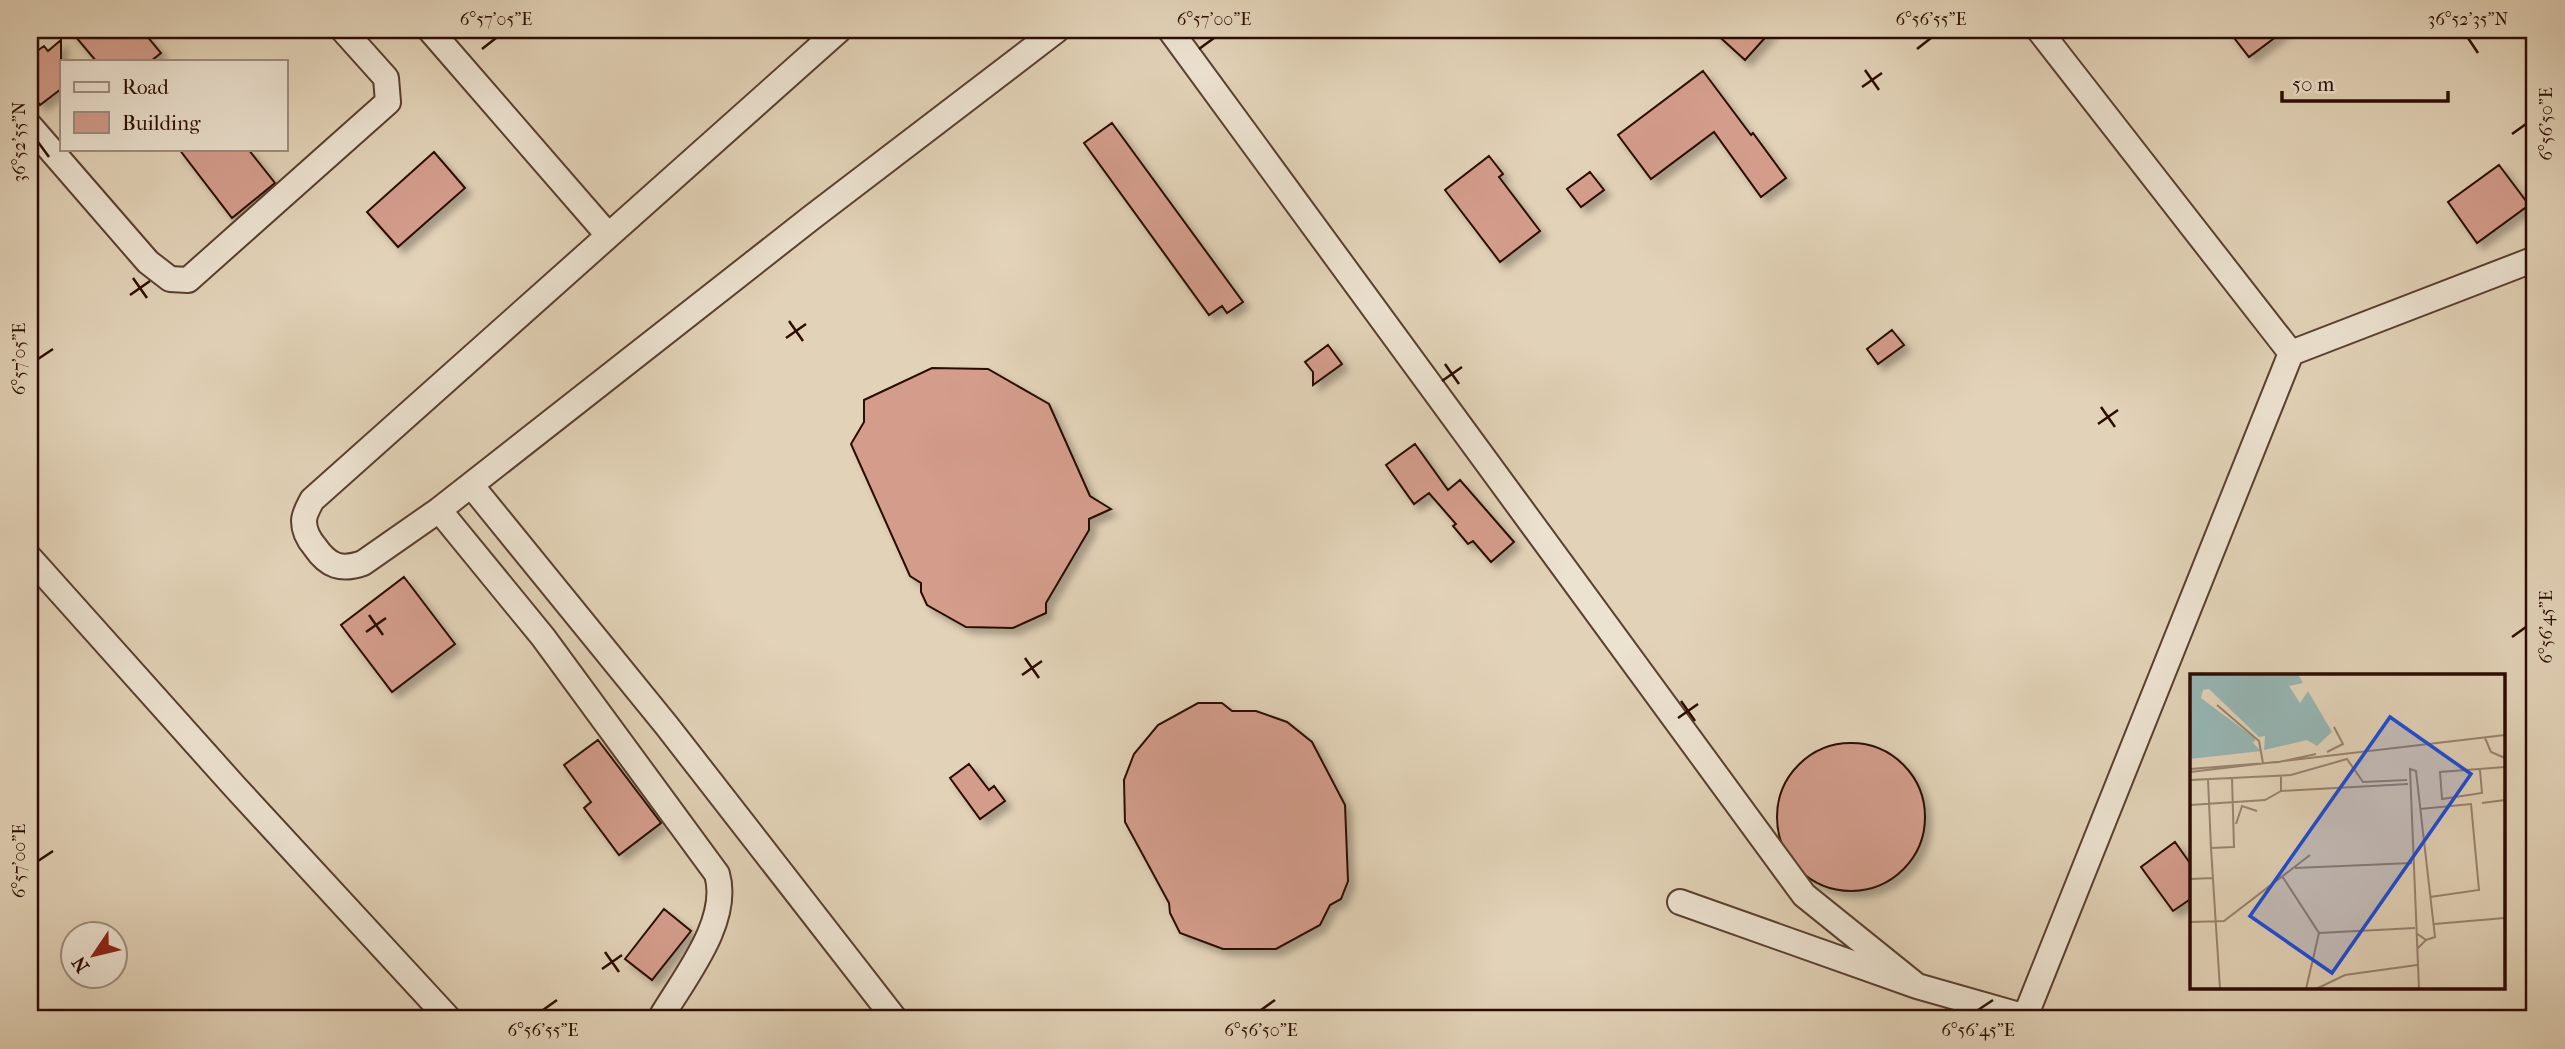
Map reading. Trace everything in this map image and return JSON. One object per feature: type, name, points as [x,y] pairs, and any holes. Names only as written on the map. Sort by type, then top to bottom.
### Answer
[{"type":"lane","points":[[30,125],[148,262],[170,279],[188,280],[388,102],[386,78],[343,30]]},
{"type":"lane","points":[[429,30],[608,235]]},
{"type":"lane","points":[[839,30],[312,499],[304,519],[309,539],[322,558],[333,566],[351,567],[363,563],[439,510],[1056,30]]},
{"type":"lane","points":[[1170,30],[1804,895],[1917,986]]},
{"type":"lane","points":[[2039,30],[2291,353]]},
{"type":"lane","points":[[1680,902],[1917,986],[2029,1018],[2291,353],[2535,259]]},
{"type":"lane","points":[[471,485],[667,726],[895,1019]]},
{"type":"lane","points":[[439,510],[543,637],[717,874],[721,898],[712,931],[660,1019]]},
{"type":"lane","points":[[30,558],[235,787],[449,1019]]},
{"type":"building","points":[[70,30],[142,30],[161,53],[152,60],[95,60]]},
{"type":"building","points":[[1712,30],[1772,30],[1745,60]]},
{"type":"building","points":[[2228,30],[2285,30],[2249,57]]},
{"type":"building","points":[[61,40],[60,90],[40,105],[30,91],[30,56],[44,46],[48,51]]},
{"type":"building","points":[[1703,71],[1786,178],[1761,197],[1714,132],[1651,179],[1618,135]]},
{"type":"building","points":[[1112,123],[1243,302],[1227,313],[1222,306],[1209,315],[1084,143]]},
{"type":"building","points":[[180,150],[249,150],[275,183],[232,218]]},
{"type":"building","points":[[434,152],[465,188],[398,247],[367,212]]},
{"type":"building","points":[[1489,156],[1503,174],[1499,177],[1540,231],[1500,262],[1445,190]]},
{"type":"building","points":[[2499,165],[2529,205],[2477,243],[2448,202]]},
{"type":"building","points":[[1590,172],[1604,190],[1581,207],[1567,189]]},
{"type":"building","points":[[1892,330],[1904,345],[1878,364],[1867,349]]},
{"type":"building","points":[[1328,345],[1342,364],[1313,385],[1313,372],[1305,362]]},
{"type":"building","points":[[932,368],[988,369],[1049,404],[1090,496],[1111,509],[1089,519],[1089,530],[1046,603],[1046,613],[1013,628],[966,627],[927,605],[921,592],[921,583],[910,576],[851,444],[864,422],[864,400]]},
{"type":"building","points":[[1415,444],[1448,490],[1460,480],[1514,542],[1491,562],[1473,541],[1468,544],[1453,526],[1456,524],[1429,493],[1414,504],[1386,465]]},
{"type":"building","points":[[404,577],[455,644],[392,692],[341,625]]},
{"type":"building","points":[[1198,703],[1222,703],[1232,711],[1256,711],[1287,722],[1312,742],[1345,805],[1348,881],[1341,899],[1330,905],[1320,925],[1276,949],[1223,949],[1180,933],[1170,913],[1169,903],[1125,822],[1124,780],[1134,754],[1158,725]]},
{"type":"building","points":[[598,740],[661,823],[619,855],[584,808],[591,802],[564,765]]},
{"type":"building","points":[[1851,743],[1879,748],[1904,764],[1920,789],[1925,817],[1920,845],[1904,870],[1879,886],[1851,891],[1823,886],[1798,870],[1782,845],[1777,817],[1782,789],[1798,764],[1823,748]]},
{"type":"building","points":[[969,764],[989,790],[994,786],[1005,801],[980,819],[950,778]]},
{"type":"building","points":[[2175,842],[2190,863],[2190,899],[2173,911],[2141,867]]},
{"type":"building","points":[[664,909],[691,931],[652,980],[625,959]]}]
